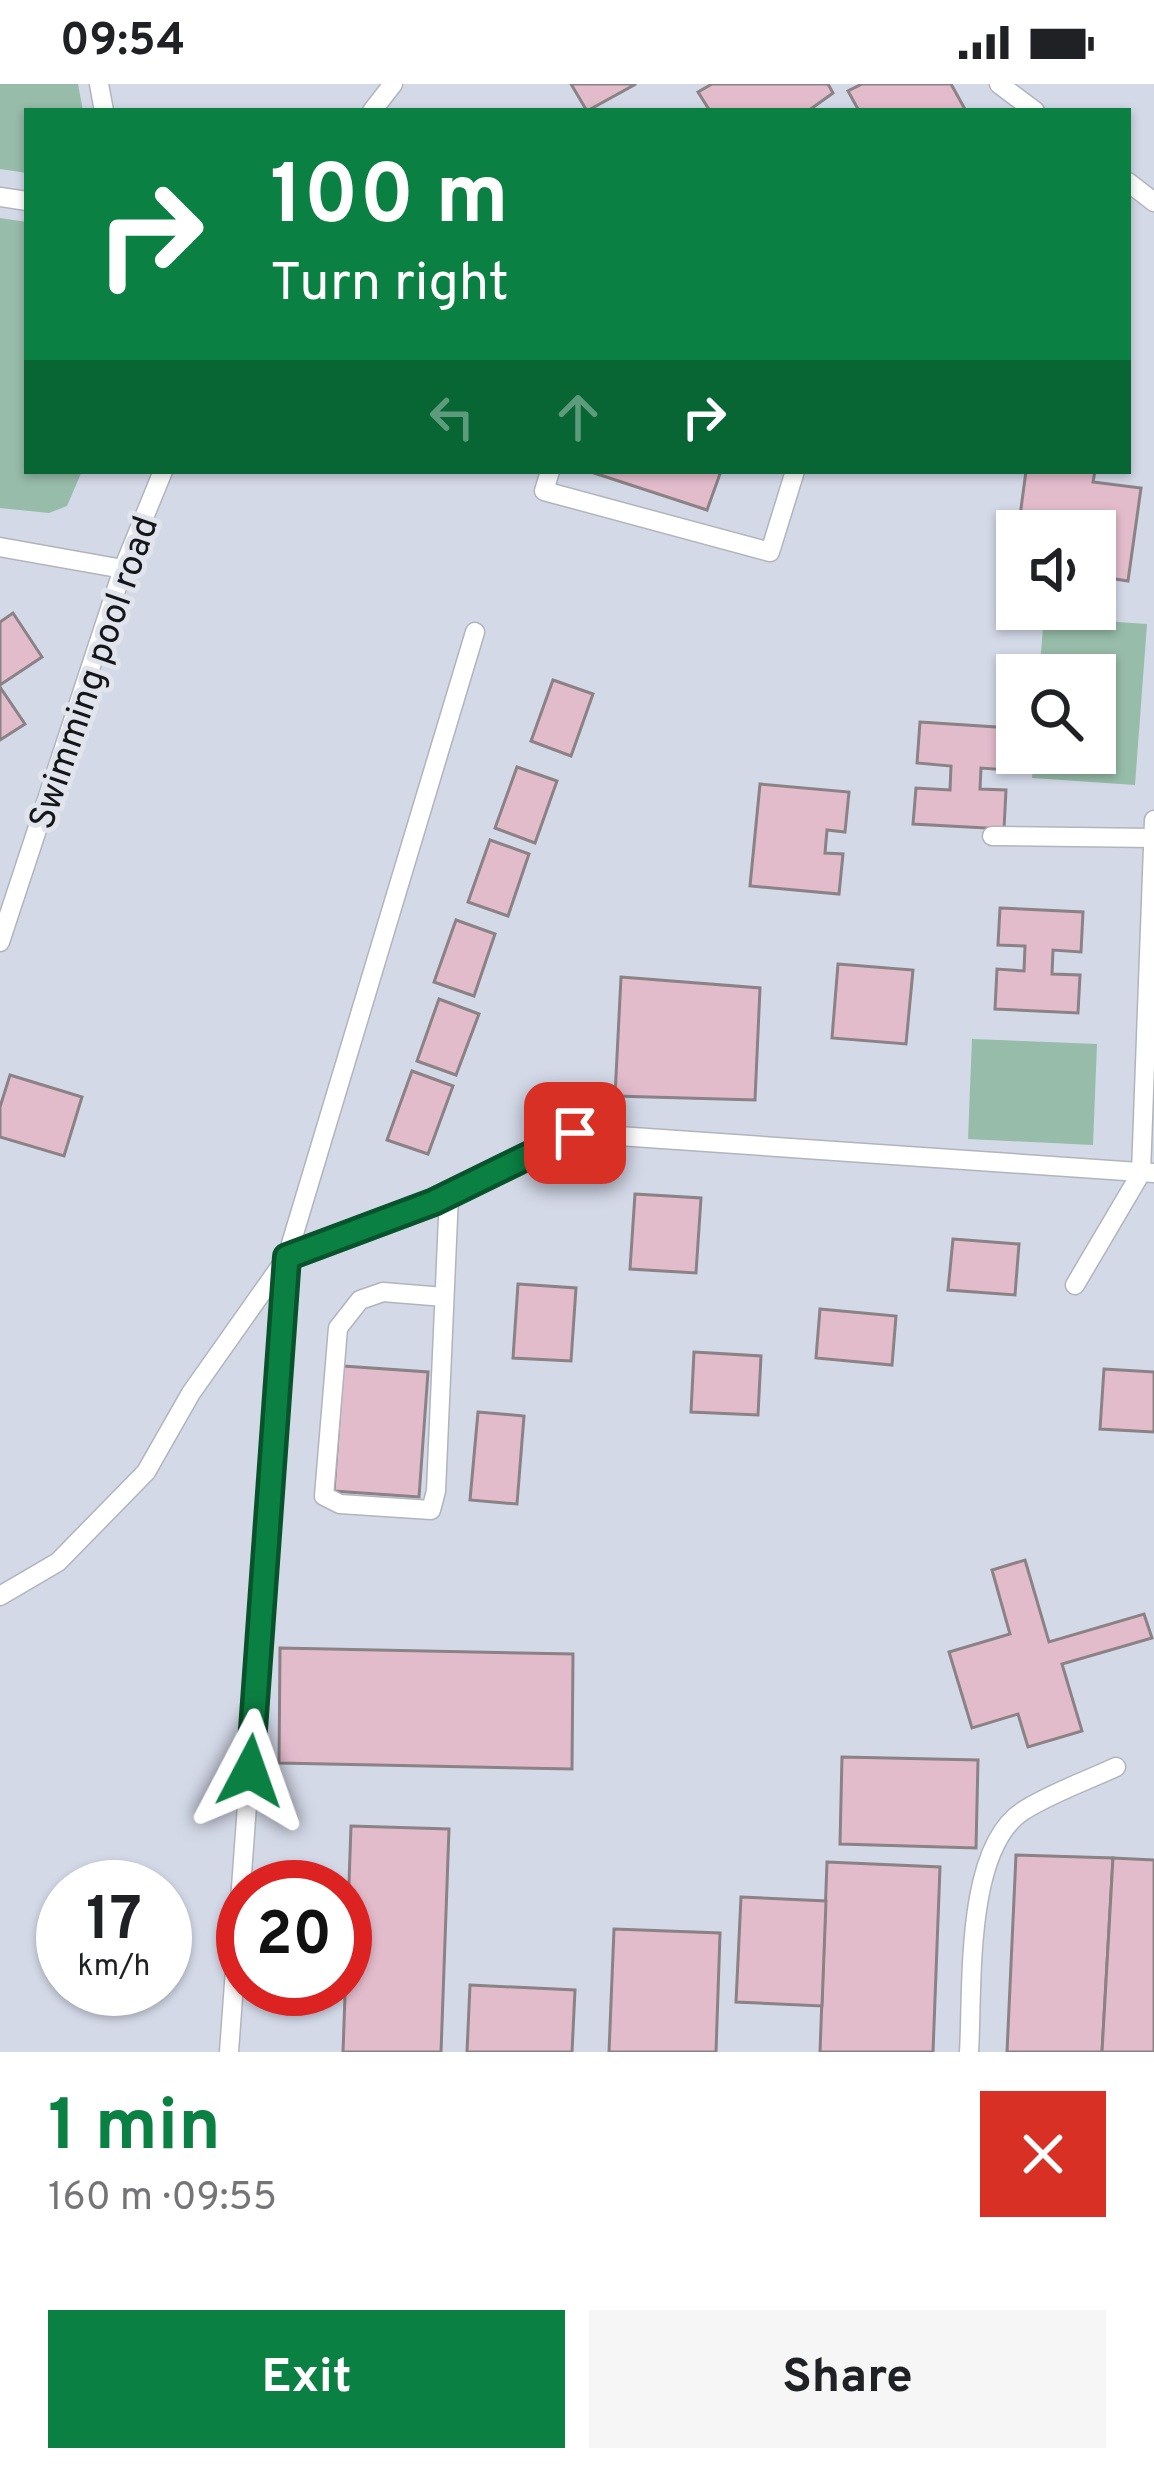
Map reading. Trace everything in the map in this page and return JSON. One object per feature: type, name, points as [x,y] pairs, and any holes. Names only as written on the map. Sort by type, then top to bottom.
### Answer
[{"type":"lane","points":[[374,108],[393,84]]},
{"type":"lane","points":[[999,84],[1031,108]]},
{"type":"lane","points":[[146,513],[151,474]]},
{"type":"lane","name":"Swimming pool road","points":[[0,942],[123,569],[163,474]]},
{"type":"lane","points":[[549,474],[544,491],[770,552],[794,474]]},
{"type":"lane","points":[[0,548],[123,569]]},
{"type":"lane","points":[[229,2052],[287,1257],[475,632]]},
{"type":"lane","points":[[992,836],[1153,829],[1147,1173],[1075,1285]]},
{"type":"lane","points":[[0,1596],[58,1562],[146,1472],[191,1393],[287,1257],[448,1196],[575,1133],[1147,1173]]},
{"type":"lane","points":[[444,1297],[382,1292],[360,1300],[338,1328],[324,1496],[340,1504],[431,1510],[444,1297],[448,1196]]},
{"type":"lane","points":[[969,2052],[980,1882],[997,1842],[1019,1813],[1116,1767]]},
{"type":"shaded area","points":[[0,84],[1154,84],[1154,2052],[0,2052]]},
{"type":"green space","points":[[0,84],[78,84],[82,108],[24,108],[24,173],[0,169]]},
{"type":"green space","points":[[0,218],[24,222],[24,474],[81,474],[67,506],[49,513],[0,508]]},
{"type":"green space","points":[[1116,622],[1147,624],[1135,785],[1032,778],[1032,774],[1116,774],[1116,654],[1041,654],[1043,630],[1116,630]]},
{"type":"green space","points":[[972,1039],[1097,1044],[1093,1145],[968,1139]]},
{"type":"building","points":[[571,84],[636,84],[592,108],[585,108]]},
{"type":"building","points":[[712,84],[828,84],[833,93],[812,108],[708,108],[698,92]]},
{"type":"building","points":[[862,84],[951,84],[964,108],[857,108],[848,91]]},
{"type":"building","points":[[597,474],[720,474],[707,510]]},
{"type":"building","points":[[1026,474],[1094,474],[1093,482],[1141,488],[1128,581],[1116,579],[1116,510],[1021,510]]},
{"type":"building","points":[[13,613],[42,657],[0,685],[0,622]]},
{"type":"building","points":[[553,680],[593,694],[571,756],[531,741]]},
{"type":"building","points":[[0,687],[25,724],[0,740]]},
{"type":"building","points":[[920,722],[996,727],[996,769],[981,768],[980,789],[1006,790],[1004,829],[913,824],[916,788],[950,790],[951,766],[917,763]]},
{"type":"building","points":[[517,767],[557,781],[535,843],[495,828]]},
{"type":"building","points":[[760,784],[849,792],[845,832],[827,830],[825,853],[843,854],[839,894],[750,886]]},
{"type":"building","points":[[490,840],[529,854],[508,916],[468,902]]},
{"type":"building","points":[[1000,908],[1083,912],[1081,952],[1053,950],[1052,974],[1080,975],[1078,1013],[995,1009],[997,969],[1024,971],[1025,946],[998,945]]},
{"type":"building","points":[[456,920],[495,934],[474,996],[434,982]]},
{"type":"building","points":[[838,964],[913,970],[906,1044],[832,1038]]},
{"type":"building","points":[[621,977],[760,988],[755,1100],[615,1096]]},
{"type":"building","points":[[439,999],[479,1014],[456,1075],[417,1061]]},
{"type":"building","points":[[412,1071],[453,1086],[428,1154],[387,1140]]},
{"type":"building","points":[[10,1075],[82,1097],[64,1156],[0,1137],[0,1107]]},
{"type":"building","points":[[635,1194],[701,1198],[696,1273],[630,1269]]},
{"type":"building","points":[[953,1239],[1019,1244],[1015,1295],[948,1290]]},
{"type":"building","points":[[518,1284],[576,1288],[571,1361],[513,1358]]},
{"type":"building","points":[[820,1309],[896,1316],[892,1365],[816,1358]]},
{"type":"building","points":[[694,1352],[761,1356],[758,1415],[691,1412]]},
{"type":"building","points":[[343,1366],[428,1372],[419,1497],[334,1491]]},
{"type":"building","points":[[1104,1369],[1154,1372],[1154,1432],[1100,1429]]},
{"type":"building","points":[[478,1412],[524,1416],[517,1504],[470,1500]]},
{"type":"building","points":[[1025,1560],[1049,1642],[1144,1614],[1152,1638],[1062,1664],[1082,1731],[1028,1747],[1018,1714],[972,1728],[949,1652],[1010,1634],[992,1570]]},
{"type":"building","points":[[280,1648],[573,1654],[572,1769],[279,1763]]},
{"type":"building","points":[[842,1757],[978,1760],[976,1848],[840,1844]]},
{"type":"building","points":[[351,1826],[449,1829],[441,2052],[343,2052],[344,2016],[372,2016],[372,1860],[350,1860]]},
{"type":"building","points":[[1016,1855],[1113,1858],[1102,2052],[1007,2052]]},
{"type":"building","points":[[1113,1858],[1154,1860],[1154,2052],[1102,2052]]},
{"type":"building","points":[[827,1862],[940,1867],[933,2052],[820,2052]]},
{"type":"building","points":[[741,1897],[826,1901],[822,2006],[736,2002]]},
{"type":"building","points":[[614,1929],[720,1933],[716,2052],[609,2052]]},
{"type":"building","points":[[470,1985],[575,1990],[572,2052],[467,2052]]},
{"type":"route","points":[[250,1771],[287,1257],[434,1202],[575,1133]]}]
